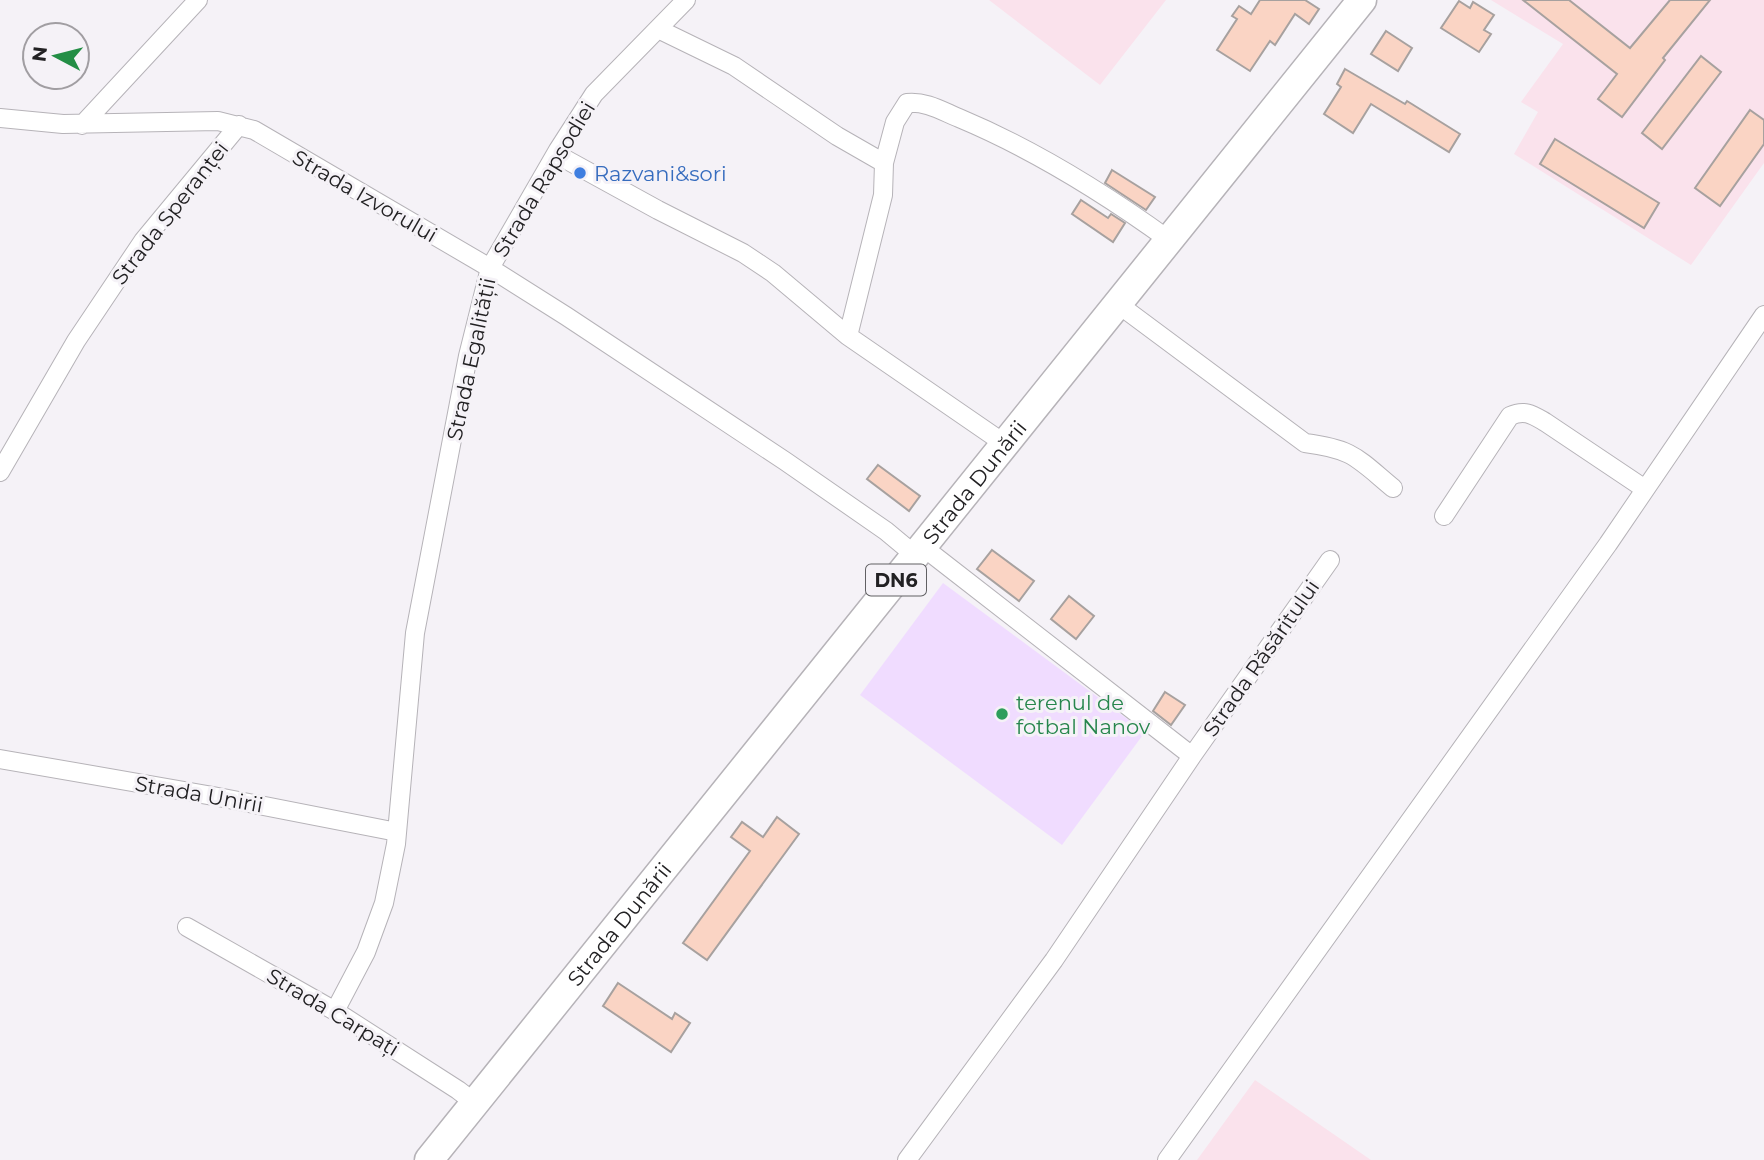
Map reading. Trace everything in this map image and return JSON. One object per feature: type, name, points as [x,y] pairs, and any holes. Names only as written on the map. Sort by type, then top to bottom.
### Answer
[{"type":"main road","name":"Strada Dunării","points":[[429,1160],[1362,0]]},
{"type":"street","points":[[82,125],[198,0]]},
{"type":"street","name":"Strada Rapsodiei","points":[[490,268],[594,94],[686,0]]},
{"type":"street","points":[[658,29],[734,66],[837,136],[884,163]]},
{"type":"street","points":[[848,336],[883,195],[884,163],[895,122],[907,103],[917,102],[990,131],[1076,178],[1169,240]]},
{"type":"street","name":"Strada Speranței","points":[[0,118],[82,125],[190,121],[218,121],[239,125],[143,241],[76,341],[0,471]]},
{"type":"street","name":"Strada Izvorului","points":[[239,125],[254,130],[490,268]]},
{"type":"street","points":[[556,154],[743,253],[773,273],[848,336],[1005,444]]},
{"type":"street","name":"Strada Egalității","points":[[335,1011],[366,952],[384,903],[397,832],[415,633],[468,356],[490,268],[920,552]]},
{"type":"street","points":[[1118,304],[1305,443],[1334,447],[1352,453],[1394,488]]},
{"type":"street","points":[[1167,1160],[1646,489],[1764,315]]},
{"type":"street","points":[[1444,516],[1510,416],[1520,411],[1530,413],[1545,422],[1646,489]]},
{"type":"street","name":"Strada Răsăritului","points":[[920,552],[1192,756]]},
{"type":"street","name":"Strada Răsăritului","points":[[907,1160],[1054,960],[1192,756],[1330,560]]},
{"type":"street","name":"Strada Unirii","points":[[0,759],[213,796],[397,832]]},
{"type":"street","name":"Strada Carpați","points":[[187,927],[335,1011],[475,1103]]},
{"type":"shaded area","points":[[989,0],[1166,0],[1100,85]]},
{"type":"shaded area","points":[[1491,0],[1764,0],[1764,163],[1691,265],[1514,154],[1538,112],[1521,102],[1563,44]]},
{"type":"shaded area","name":"terenul de fotbal Nanov","points":[[943,583],[1145,732],[1062,845],[860,695]]},
{"type":"shaded area","points":[[1255,1080],[1371,1160],[1197,1160]]},
{"type":"building","points":[[1260,0],[1305,0],[1319,9],[1309,24],[1295,14],[1275,45],[1270,41],[1250,71],[1217,50],[1237,19],[1232,16],[1239,6],[1251,14]]},
{"type":"building","points":[[1523,0],[1569,0],[1630,48],[1670,0],[1710,0],[1663,58],[1665,60],[1622,117],[1598,99],[1617,74]]},
{"type":"building","points":[[1459,1],[1470,8],[1473,2],[1494,15],[1484,30],[1491,34],[1479,52],[1441,28]]},
{"type":"building","points":[[1386,31],[1412,48],[1398,71],[1371,54]]},
{"type":"building","points":[[1701,56],[1721,72],[1662,149],[1642,133]]},
{"type":"building","points":[[1345,69],[1405,104],[1407,101],[1460,134],[1449,152],[1371,104],[1353,133],[1324,114],[1341,87],[1337,84]]},
{"type":"building","points":[[1750,110],[1764,120],[1764,144],[1720,206],[1695,188]]},
{"type":"building","points":[[1555,139],[1659,203],[1644,228],[1540,164]]},
{"type":"building","points":[[1112,170],[1155,197],[1146,210],[1105,183]]},
{"type":"building","points":[[1081,200],[1108,218],[1111,214],[1125,223],[1113,242],[1072,214]]},
{"type":"building","points":[[878,465],[920,496],[909,511],[867,479]]},
{"type":"building","points":[[992,550],[1034,581],[1019,601],[977,569]]},
{"type":"building","points":[[1069,596],[1094,616],[1076,639],[1051,619]]},
{"type":"building","points":[[1165,692],[1185,705],[1171,725],[1153,711]]},
{"type":"building","points":[[777,817],[799,834],[707,960],[683,943],[750,851],[731,837],[742,822],[763,837]]},
{"type":"building","points":[[618,983],[672,1019],[675,1013],[690,1023],[671,1052],[603,1006]]},
{"type":"place","name":"Razvani&sori","points":[[580,173]]},
{"type":"place","name":"terenul de fotbal Nanov","points":[[1002,714]]}]
